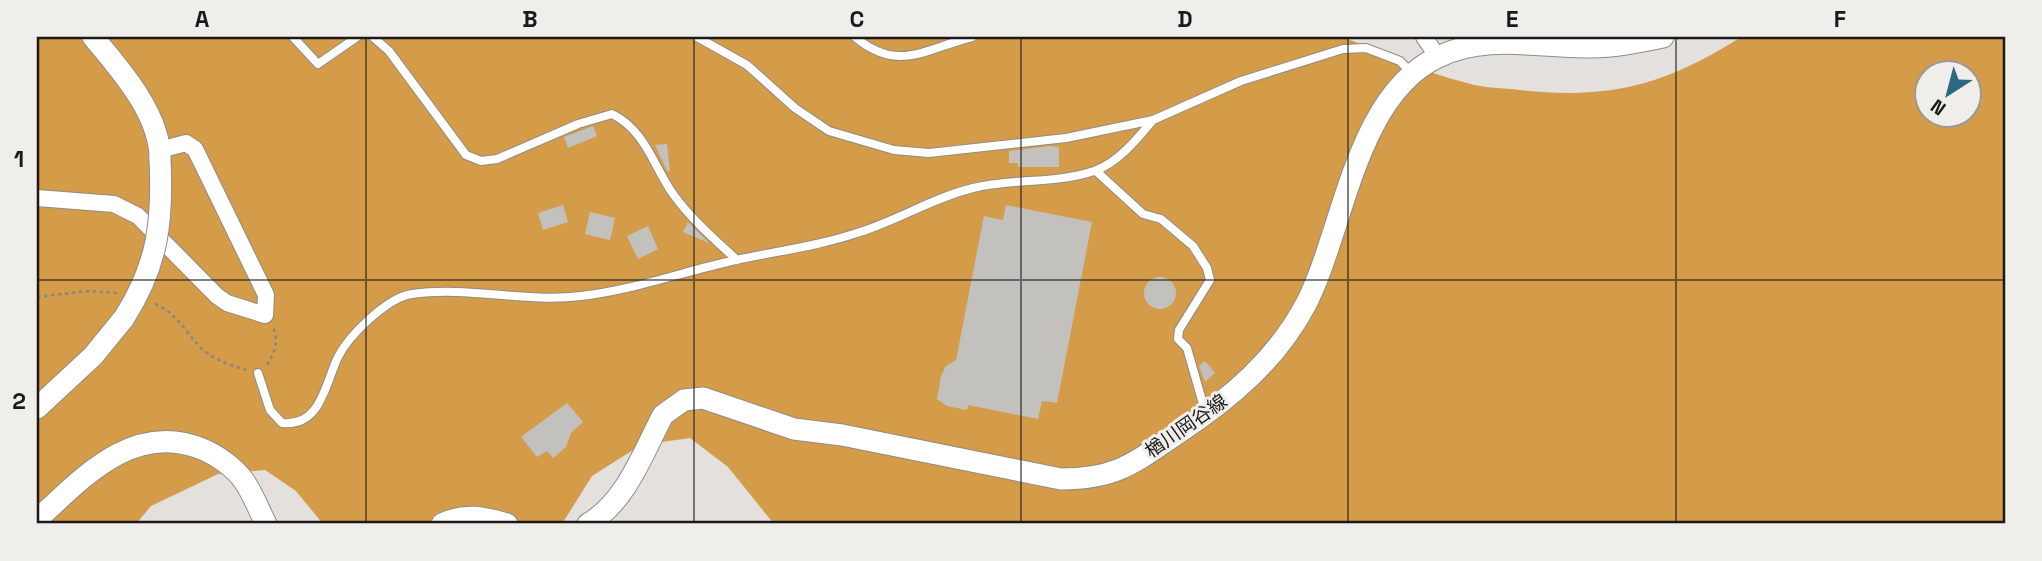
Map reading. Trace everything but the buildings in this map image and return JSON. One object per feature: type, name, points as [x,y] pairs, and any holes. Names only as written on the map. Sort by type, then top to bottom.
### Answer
[{"type":"main road","points":[[37,408],[93,356],[124,318],[147,277],[159,234],[162,210],[160,155],[148,117],[131,86],[93,37]]},
{"type":"main road","name":"楢川岡谷線","points":[[588,524],[601,517],[618,498],[663,415],[673,405],[694,397],[727,404],[794,429],[842,435],[1061,479],[1094,479],[1127,467],[1211,411],[1246,383],[1274,353],[1305,306],[1325,262],[1367,139],[1390,99],[1412,75],[1438,57],[1482,40],[1589,48],[1627,45],[1663,37]]},
{"type":"main road","points":[[37,520],[108,458],[134,446],[167,440],[199,447],[229,465],[244,481],[266,524]]},
{"type":"main road","points":[[442,524],[458,517],[471,516],[507,524]]},
{"type":"street","points":[[1424,37],[1438,57]]},
{"type":"street","points":[[37,198],[114,204],[126,209],[138,216],[217,296],[227,303],[265,315],[266,295],[195,149],[186,144],[160,155]]},
{"type":"lane","points":[[293,37],[318,64],[356,37]]},
{"type":"lane","points":[[373,37],[389,51],[466,155],[481,161],[497,159],[578,124],[612,114],[628,122],[673,194],[701,227],[737,260]]},
{"type":"lane","points":[[696,37],[747,65],[795,108],[829,131],[894,150],[929,153],[1066,138],[1153,120],[1241,81],[1343,49],[1366,48],[1400,61],[1412,75]]},
{"type":"lane","points":[[855,37],[871,50],[889,57],[908,58],[972,37]]},
{"type":"lane","points":[[258,373],[270,410],[282,423],[292,424],[309,416],[325,395],[337,358],[350,338],[400,296],[431,292],[484,291],[539,298],[582,296],[737,260],[813,246],[861,232],[971,188],[1096,171],[1131,147],[1153,120]]},
{"type":"lane","points":[[1096,171],[1143,214],[1161,219],[1193,246],[1208,268],[1210,280],[1179,330],[1178,339],[1187,348],[1203,404]]},
{"type":"path","points":[[37,298],[87,291],[118,293]]},
{"type":"path","points":[[154,303],[179,320],[202,349],[218,360],[258,373],[265,369],[274,354],[277,339],[265,315]]},
{"type":"shaded area","points":[[37,37],[1342,37],[1436,74],[1473,85],[1552,93],[1582,93],[1662,78],[1741,37],[2005,37],[2005,524],[774,524],[728,467],[690,438],[641,445],[592,476],[562,524],[323,524],[296,491],[265,470],[218,474],[151,506],[136,524],[37,524]]}]
